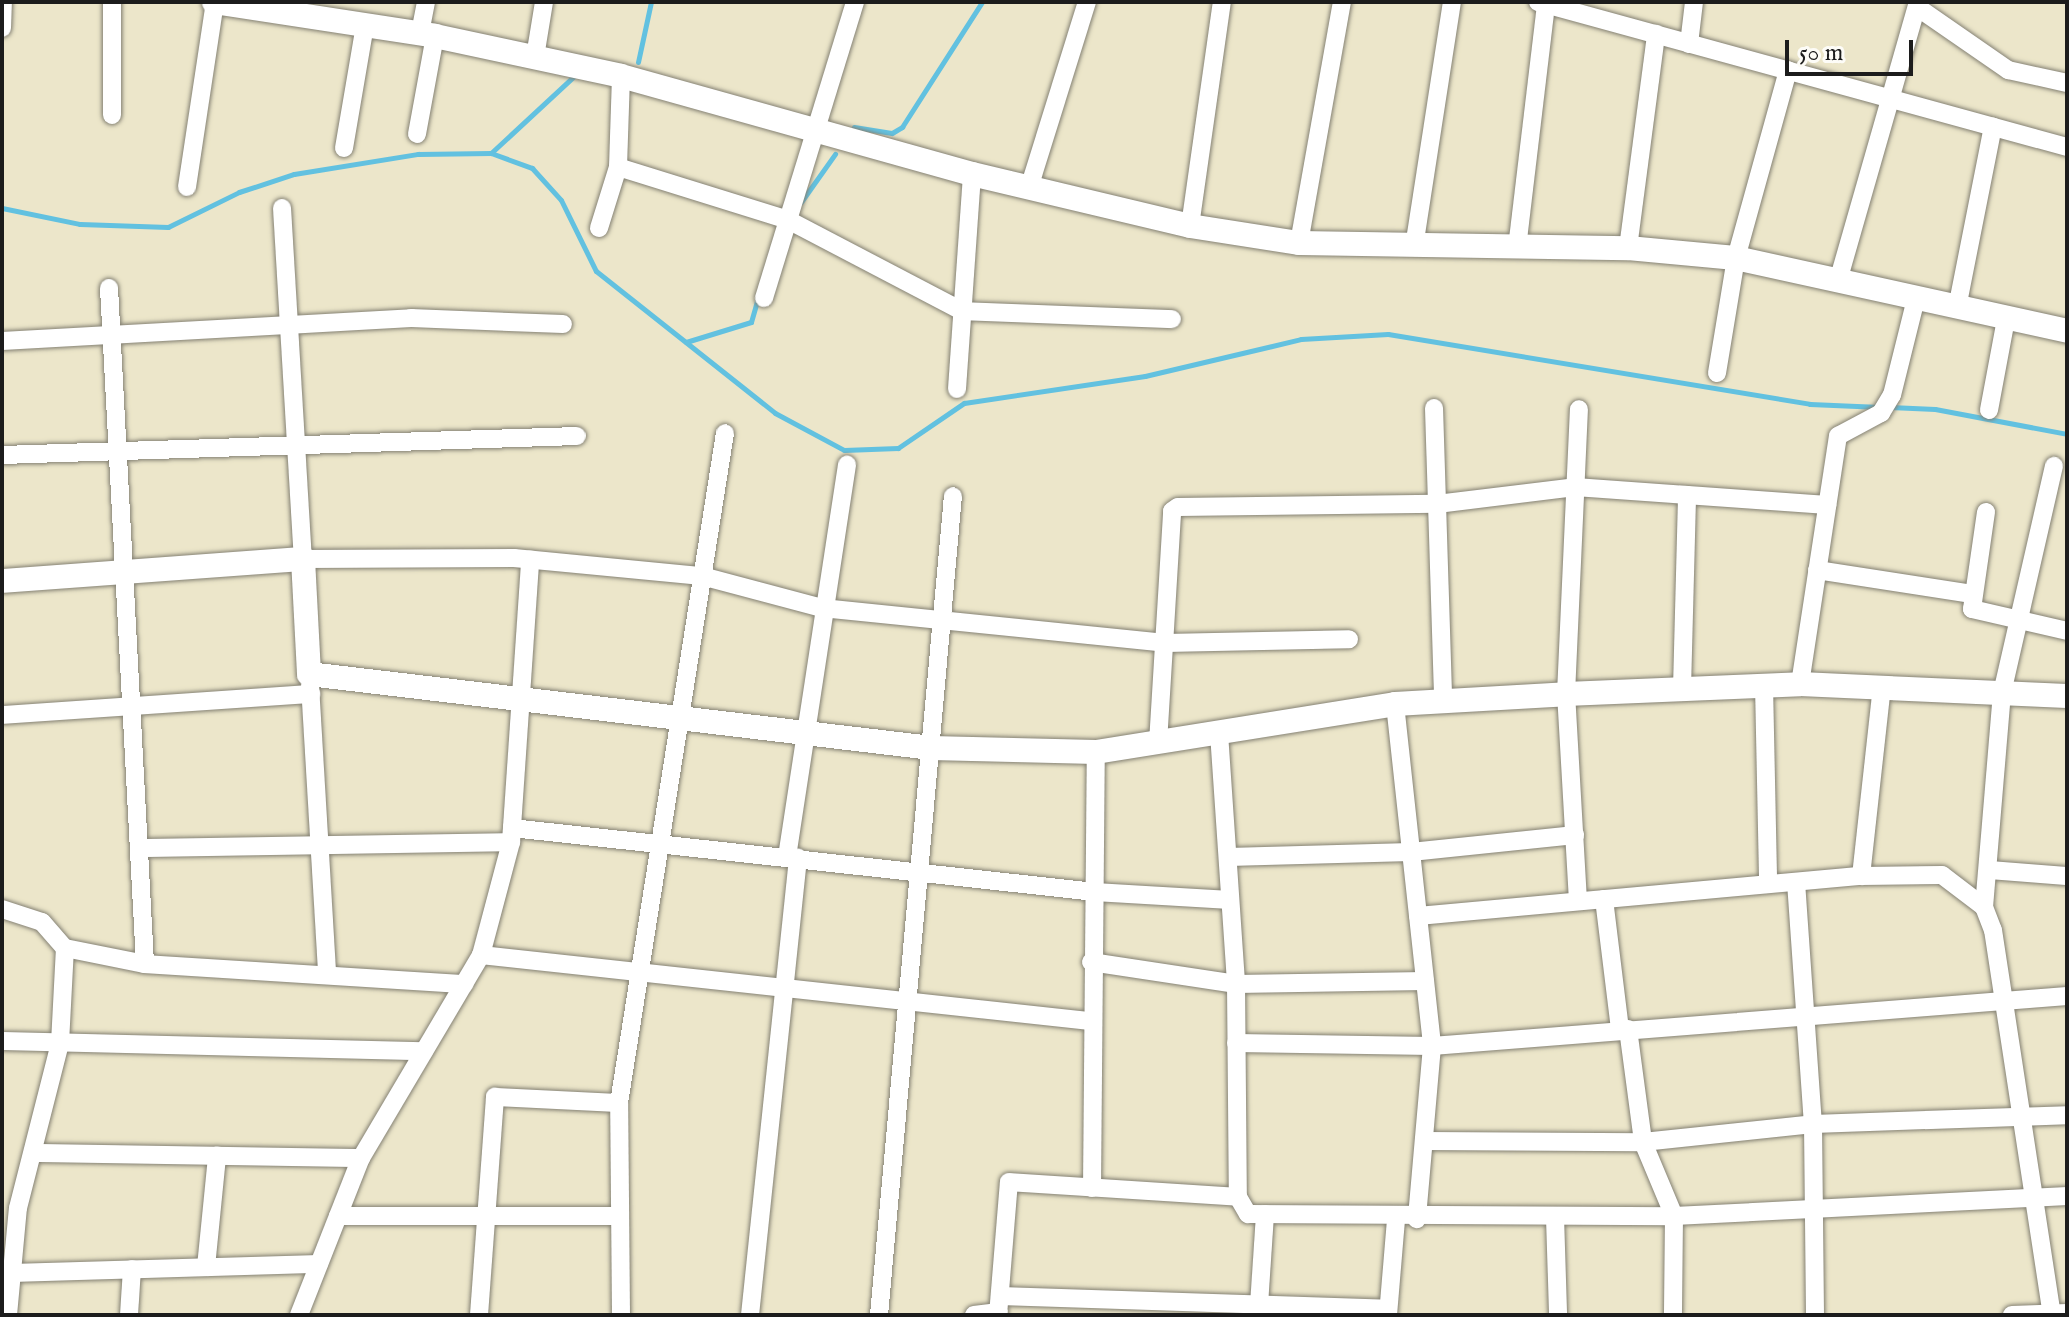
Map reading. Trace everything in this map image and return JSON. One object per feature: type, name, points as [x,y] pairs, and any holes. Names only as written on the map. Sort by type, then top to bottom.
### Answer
[{"type":"street","points":[[2,28],[3,2]]},
{"type":"street","points":[[112,2],[112,115]]},
{"type":"street","points":[[187,187],[214,2],[308,9],[365,25],[427,34],[621,76],[815,133],[1190,226],[1299,243],[1628,248],[1736,258],[2067,331]]},
{"type":"street","points":[[417,134],[427,34],[426,2]]},
{"type":"street","points":[[535,57],[544,2]]},
{"type":"street","points":[[764,298],[855,2]]},
{"type":"street","points":[[1029,188],[1087,2]]},
{"type":"street","points":[[1190,226],[1222,2]]},
{"type":"street","points":[[1299,243],[1342,2]]},
{"type":"street","points":[[1414,247],[1452,2]]},
{"type":"street","points":[[1689,44],[1694,2]]},
{"type":"street","points":[[1517,248],[1542,3],[2067,147]]},
{"type":"street","points":[[1838,281],[1893,99],[1917,4],[2008,70],[2067,83]]},
{"type":"street","points":[[344,148],[365,25]]},
{"type":"street","points":[[1628,248],[1656,34]]},
{"type":"street","points":[[1717,373],[1736,258],[1788,70]]},
{"type":"street","points":[[599,228],[618,167],[621,76]]},
{"type":"street","points":[[1957,308],[1993,127]]},
{"type":"street","points":[[618,167],[788,220],[962,311],[1172,319]]},
{"type":"street","points":[[957,389],[972,174]]},
{"type":"street","points":[[282,208],[327,975]]},
{"type":"street","points":[[109,288],[145,964]]},
{"type":"street","points":[[1800,684],[1838,436],[1881,413],[1892,395],[1916,299]]},
{"type":"street","points":[[2,341],[411,318],[563,324]]},
{"type":"street","points":[[1989,410],[2006,319]]},
{"type":"street","points":[[1434,408],[1443,701]]},
{"type":"street","points":[[1578,901],[1566,694],[1579,409]]},
{"type":"street","points":[[621,1315],[619,1103],[725,433]]},
{"type":"street","points":[[2,455],[296,442],[577,436]]},
{"type":"street","points":[[750,1315],[784,989],[805,732],[822,608],[847,465]]},
{"type":"street","points":[[2012,1315],[2057,1314],[2032,1198],[2004,997],[1984,907],[2002,693],[2054,466]]},
{"type":"street","points":[[1158,743],[1174,508],[1437,504],[1575,487],[1827,505]]},
{"type":"street","points":[[1682,689],[1687,495]]},
{"type":"street","points":[[879,1315],[953,496]]},
{"type":"street","points":[[1986,512],[1972,609],[2067,631]]},
{"type":"street","points":[[2,581],[303,559],[530,560],[702,576],[822,608],[1165,643],[1349,639]]},
{"type":"street","points":[[303,1314],[319,1264],[361,1158],[481,955],[511,835],[530,560]]},
{"type":"street","points":[[1817,570],[1972,594]]},
{"type":"street","points":[[2,715],[129,706],[310,684],[522,696],[931,748],[1096,752],[1395,704],[1443,701],[1800,684],[2067,696]]},
{"type":"street","points":[[1764,685],[1768,884]]},
{"type":"street","points":[[1861,876],[1882,687]]},
{"type":"street","points":[[1395,704],[1432,1046],[1417,1219]]},
{"type":"street","points":[[1219,733],[1236,984],[1238,1197],[1248,1214],[1396,1219],[1674,1216],[1813,1212],[2067,1196]]},
{"type":"street","points":[[1092,1188],[1090,1021],[1096,752]]},
{"type":"street","points":[[140,848],[511,835],[660,843],[1095,892],[1230,900]]},
{"type":"street","points":[[1228,857],[1411,852],[1575,835]]},
{"type":"street","points":[[1989,870],[2067,876]]},
{"type":"street","points":[[1418,916],[1861,876],[1942,875],[1984,907]]},
{"type":"street","points":[[1796,882],[1813,1124],[1815,1315]]},
{"type":"street","points":[[1604,899],[1643,1142],[1674,1216],[1673,1315]]},
{"type":"street","points":[[2,909],[42,922],[65,948],[145,964],[464,984]]},
{"type":"street","points":[[8,1315],[18,1208],[60,1043],[65,948]]},
{"type":"street","points":[[481,955],[1090,1021]]},
{"type":"street","points":[[1091,962],[1236,984],[1425,981]]},
{"type":"street","points":[[1236,1043],[1432,1046],[2004,997],[2067,996]]},
{"type":"street","points":[[2,1041],[424,1051]]},
{"type":"street","points":[[479,1315],[495,1097],[619,1103]]},
{"type":"street","points":[[1424,1141],[1643,1142],[1813,1124],[2067,1115]]},
{"type":"street","points":[[33,1153],[361,1158]]},
{"type":"street","points":[[206,1267],[217,1156]]},
{"type":"street","points":[[999,1308],[1009,1182],[1238,1197]]},
{"type":"street","points":[[1259,1305],[1265,1214]]},
{"type":"street","points":[[338,1216],[620,1216]]},
{"type":"street","points":[[1555,1217],[1558,1315]]},
{"type":"street","points":[[974,1315],[999,1308],[1259,1305],[1388,1312],[1396,1219]]},
{"type":"street","points":[[12,1273],[319,1264]]},
{"type":"street","points":[[129,1315],[132,1269]]},
{"type":"waterway","points":[[638,62],[651,2]]},
{"type":"waterway","points":[[854,127],[892,133],[902,127],[982,2]]},
{"type":"waterway","points":[[491,153],[573,77]]},
{"type":"waterway","points":[[2,208],[80,224],[168,227],[239,192],[294,174],[418,154],[491,153],[532,168],[561,200],[596,271],[775,413],[844,450],[898,448],[964,403],[1145,376],[1301,339],[1388,334],[1810,404],[1880,407]]},
{"type":"waterway","points":[[801,202],[835,154]]},
{"type":"waterway","points":[[686,342],[751,322],[758,298]]},
{"type":"waterway","points":[[1890,407],[1935,409],[2067,434]]}]
